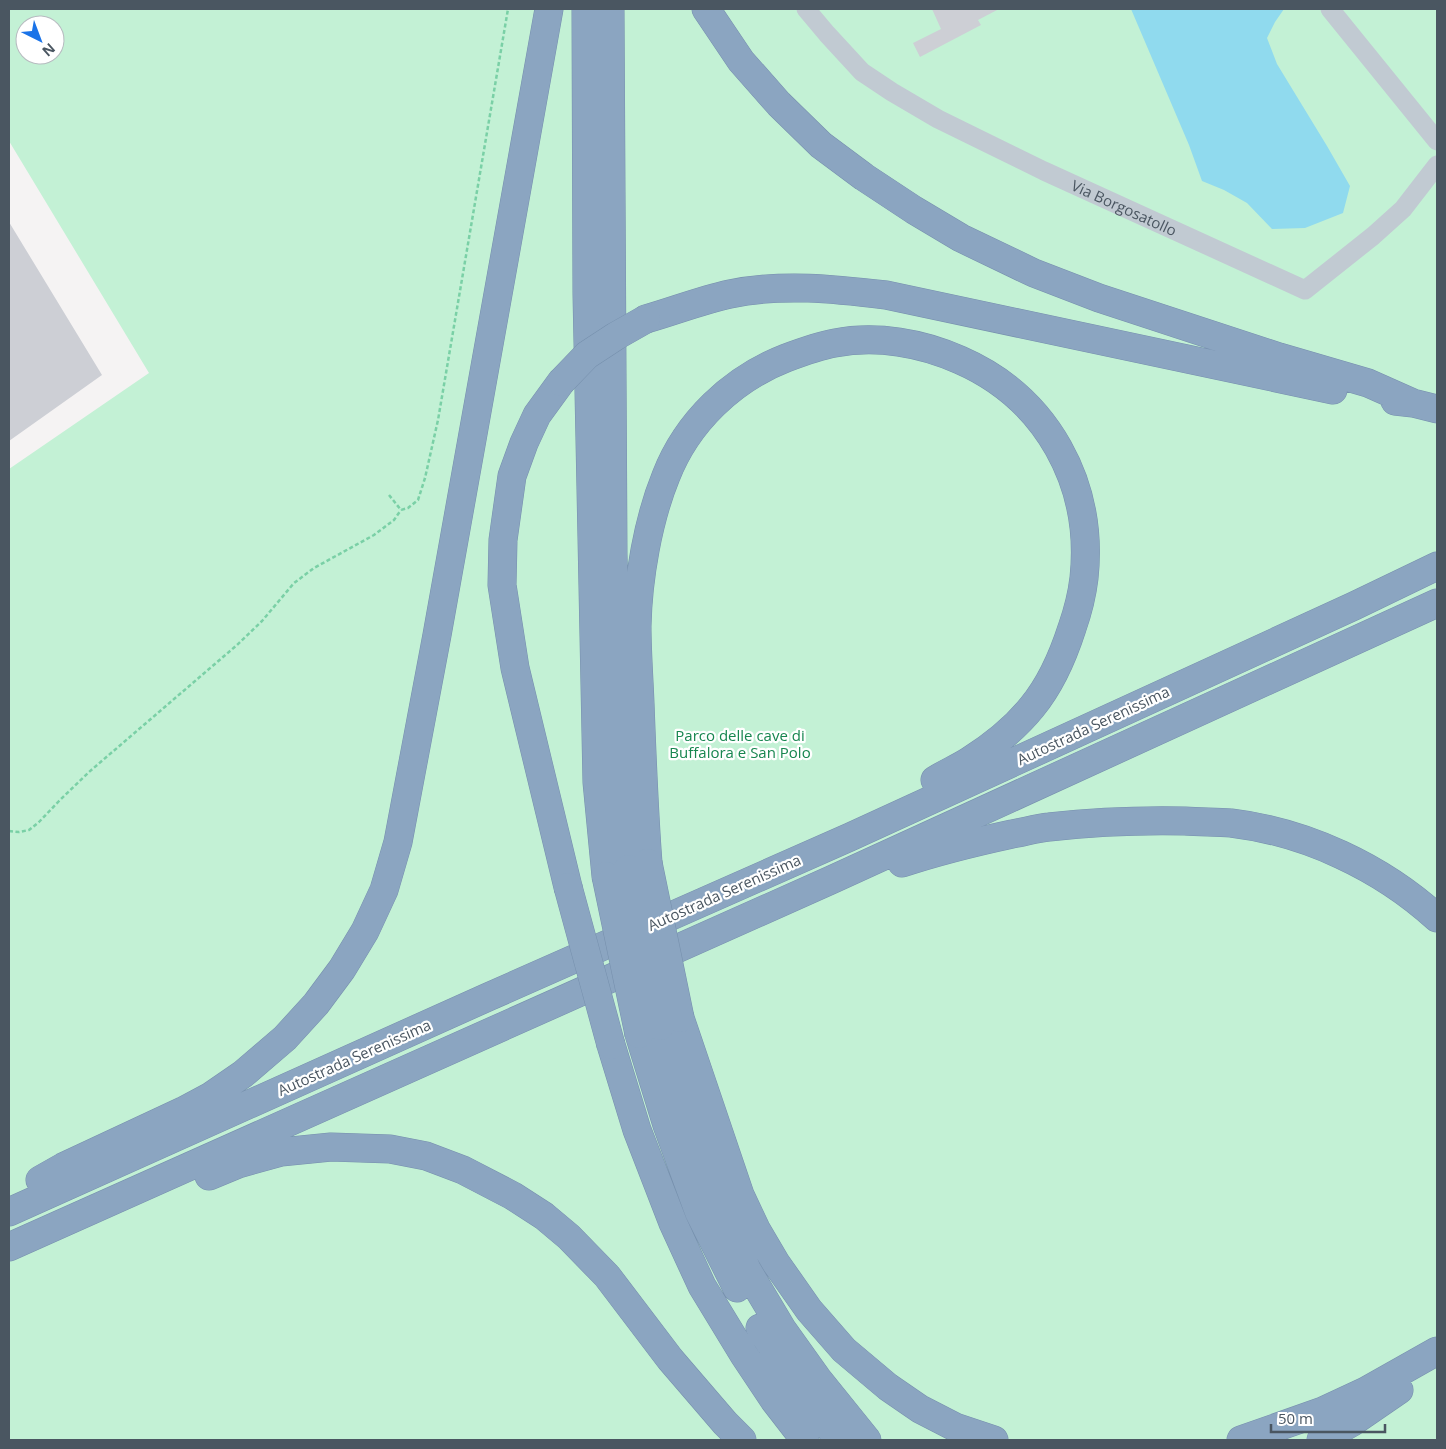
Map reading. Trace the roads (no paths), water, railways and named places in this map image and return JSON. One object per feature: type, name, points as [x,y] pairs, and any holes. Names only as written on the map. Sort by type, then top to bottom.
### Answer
[{"type":"highway","points":[[9,1201],[64,1167],[184,1111],[243,1074],[285,1038],[316,1004],[342,969],[369,923],[384,890],[398,842],[439,626],[549,9]]},
{"type":"highway","points":[[586,9],[587,304],[597,772],[627,869],[659,1026],[685,1115],[721,1211],[747,1270],[782,1329],[817,1378],[867,1440]]},
{"type":"highway","points":[[610,9],[613,564],[618,781],[627,869],[659,1026],[667,1124],[699,1212],[731,1279],[796,1384],[840,1440]]},
{"type":"highway","points":[[706,9],[741,61],[779,104],[821,145],[914,210],[961,238],[1034,273],[1099,298],[1279,357],[1368,383],[1425,406]]},
{"type":"highway","points":[[805,1440],[759,1378],[702,1286],[673,1223],[637,1130],[611,1044],[568,887],[515,668],[502,585],[503,540],[512,476],[537,415],[560,382],[587,356],[616,336],[646,319],[731,294],[779,288],[828,289],[886,295],[1365,397],[1425,406]]},
{"type":"highway","points":[[627,869],[642,779],[637,626],[643,565],[654,512],[666,474],[686,436],[710,408],[741,380],[771,364],[803,352],[836,343],[867,340],[903,342],[939,351],[971,365],[1010,390],[1040,419],[1071,473],[1078,496],[1083,521],[1084,578],[1080,604],[1061,660],[1032,708],[985,750],[902,800],[850,837]]},
{"type":"highway","name":"Autostrada Serenissima","points":[[9,1212],[850,837],[1354,606],[1437,566]]},
{"type":"highway","name":"Autostrada Serenissima","points":[[9,1247],[830,880],[1437,603]]},
{"type":"highway","points":[[830,880],[877,871],[981,840],[1048,827],[1154,820],[1230,823],[1269,830],[1310,842],[1340,854],[1371,870],[1403,891],[1424,905],[1437,918]]},
{"type":"highway","points":[[659,1026],[756,1229],[776,1263],[810,1310],[844,1350],[888,1387],[920,1409],[955,1427],[994,1440]]},
{"type":"highway","points":[[9,1252],[72,1231],[238,1164],[282,1152],[331,1147],[390,1149],[426,1156],[463,1170],[512,1196],[544,1216],[569,1236],[607,1276],[670,1359],[742,1440]]},
{"type":"highway","points":[[1241,1440],[1323,1411],[1366,1391],[1437,1351]]},
{"type":"highway","points":[[1320,1440],[1359,1418],[1394,1394],[1437,1359]]},
{"type":"highway","points":[[817,1378],[887,1440]]},
{"type":"street","name":"Via Borgosatollo","points":[[806,9],[862,72],[938,119],[1044,171],[1305,290],[1373,236],[1403,209],[1437,165]]},
{"type":"street","points":[[1330,9],[1437,141]]},
{"type":"water","points":[[1131,9],[1284,9],[1267,38],[1277,64],[1350,186],[1343,213],[1305,228],[1272,229],[1247,203],[1224,190],[1202,181],[1189,145]]},
{"type":"park label","name":"Parco delle cave di Buffalora e San Polo","points":[[740,744]]}]
